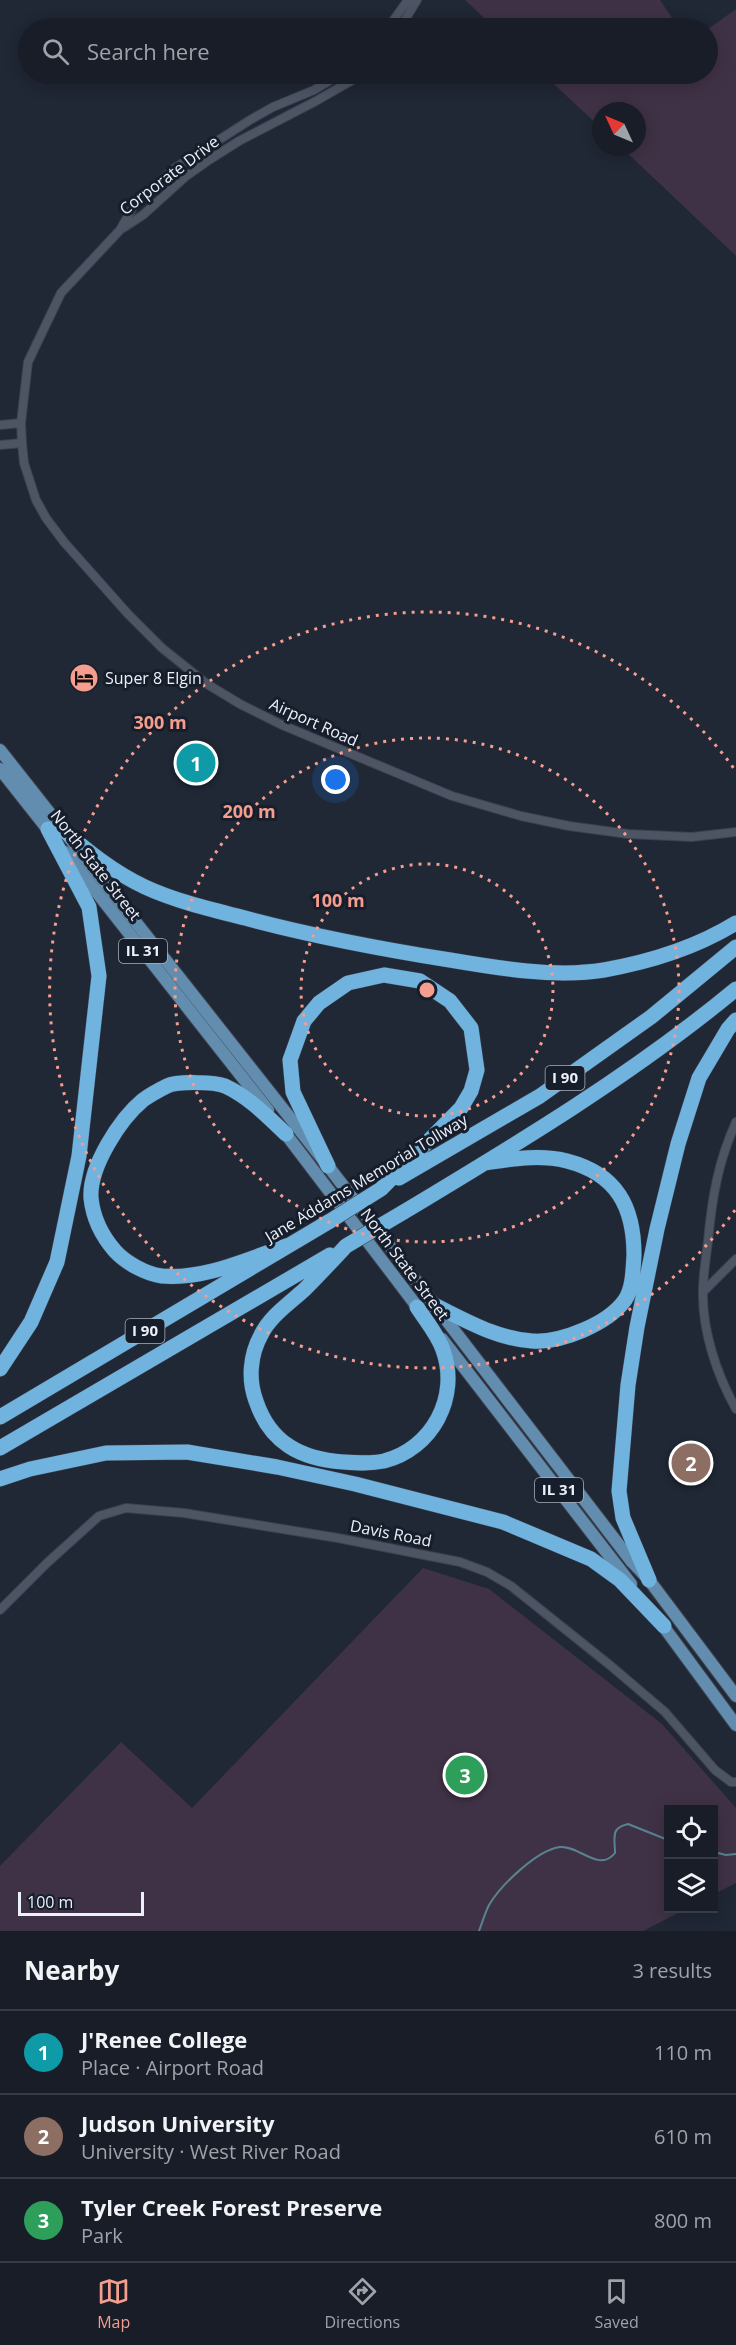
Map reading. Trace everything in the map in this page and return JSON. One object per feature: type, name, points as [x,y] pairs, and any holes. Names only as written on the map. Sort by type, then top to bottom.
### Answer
[{"type":"highway","points":[[54,828],[145,888],[204,907],[300,933],[488,967],[545,972],[602,970],[667,955],[720,933],[736,923]]},
{"type":"highway","points":[[0,1369],[31,1322],[57,1262],[80,1156],[99,976],[89,907],[54,828]]},
{"type":"highway","name":"Jane Addams Memorial Tollway","points":[[0,1418],[540,1096],[651,1017],[736,947]]},
{"type":"highway","points":[[328,1166],[293,1092],[291,1059],[304,1021],[319,1003],[348,983],[384,975],[420,981],[450,1001],[471,1028],[477,1070],[471,1091],[461,1108],[381,1189]]},
{"type":"highway","name":"I 90","points":[[0,1448],[402,1213],[580,1104],[690,1028],[736,989]]},
{"type":"highway","points":[[649,1580],[623,1518],[619,1491],[627,1396],[637,1327],[657,1229],[678,1144],[699,1078],[728,1029],[736,1020]]},
{"type":"highway","points":[[286,1134],[259,1108],[224,1085],[170,1084],[143,1100],[121,1126],[103,1153],[93,1180],[91,1198],[98,1227],[109,1245],[124,1262],[160,1276],[192,1276],[290,1245]]},
{"type":"highway","points":[[434,1305],[495,1334],[519,1340],[545,1341],[564,1338],[584,1329],[615,1309],[624,1301],[629,1292],[633,1264],[632,1221],[622,1196],[608,1182],[583,1166],[553,1159],[518,1158],[485,1163]]},
{"type":"highway","points":[[346,1246],[318,1277],[271,1320],[255,1349],[251,1372],[253,1393],[264,1419],[281,1440],[303,1455],[313,1458],[367,1463],[388,1460],[403,1454],[425,1437],[443,1409],[447,1394],[448,1370],[440,1342],[417,1307]]},
{"type":"highway","points":[[0,1479],[30,1469],[106,1453],[187,1452],[277,1467],[355,1484],[503,1522],[591,1559],[620,1580],[664,1626]]},
{"type":"main road","name":"North State Street","points":[[0,750],[54,828],[417,1307],[664,1626],[736,1725]]},
{"type":"main road","name":"North State Street","points":[[0,769],[54,828],[328,1166],[632,1562],[649,1580],[736,1696]]},
{"type":"street","points":[[395,18],[408,0]]},
{"type":"street","points":[[406,18],[417,0]]},
{"type":"street","name":"Corporate Drive","points":[[21,423],[28,362],[61,293],[120,230],[136,202],[175,168],[233,130],[273,107],[324,84]]},
{"type":"street","name":"Corporate Drive","points":[[120,230],[143,215],[176,185],[209,160],[239,141],[346,84]]},
{"type":"street","points":[[0,425],[21,423]]},
{"type":"street","name":"Airport Road","points":[[21,423],[26,471],[36,500],[64,542],[128,614],[162,648],[207,684],[240,704],[282,725],[408,779],[459,798],[521,816],[569,826],[628,834],[692,837],[736,832]]},
{"type":"street","points":[[0,445],[22,443]]},
{"type":"street","points":[[736,1122],[724,1147],[712,1194],[703,1292],[710,1342],[720,1375],[736,1409]]},
{"type":"street","points":[[703,1292],[736,1259]]},
{"type":"street","name":"Davis Road","points":[[0,1611],[47,1563],[99,1516],[126,1508],[184,1513],[338,1538],[460,1562],[475,1567],[510,1586],[611,1666],[665,1712],[715,1770],[731,1782],[736,1782]]},
{"type":"shaded area","points":[[465,0],[660,0],[672,18],[484,18]]},
{"type":"shaded area","points":[[736,9],[736,256],[630,156],[646,156],[646,102],[592,102],[592,120],[554,84],[718,84],[718,22]]},
{"type":"shaded area","points":[[423,1568],[489,1589],[662,1724],[736,1808],[736,1883],[718,1892],[718,1805],[664,1805],[664,1913],[678,1913],[643,1931],[0,1931],[0,1866],[121,1742],[192,1808]]},
{"type":"waterway","points":[[479,1931],[489,1905],[502,1888],[520,1870],[541,1855],[560,1847],[596,1859],[609,1858],[615,1853],[616,1831],[628,1824],[664,1838]]},
{"type":"waterway","points":[[718,1853],[736,1854]]},
{"type":"place","name":"Super 8 Elgin","points":[[84,678]]},
{"type":"place","name":"J'Renee College","points":[[196,763]]},
{"type":"place","name":"Judson University","points":[[691,1463]]},
{"type":"place","name":"Tyler Creek Forest Preserve","points":[[465,1775]]}]
